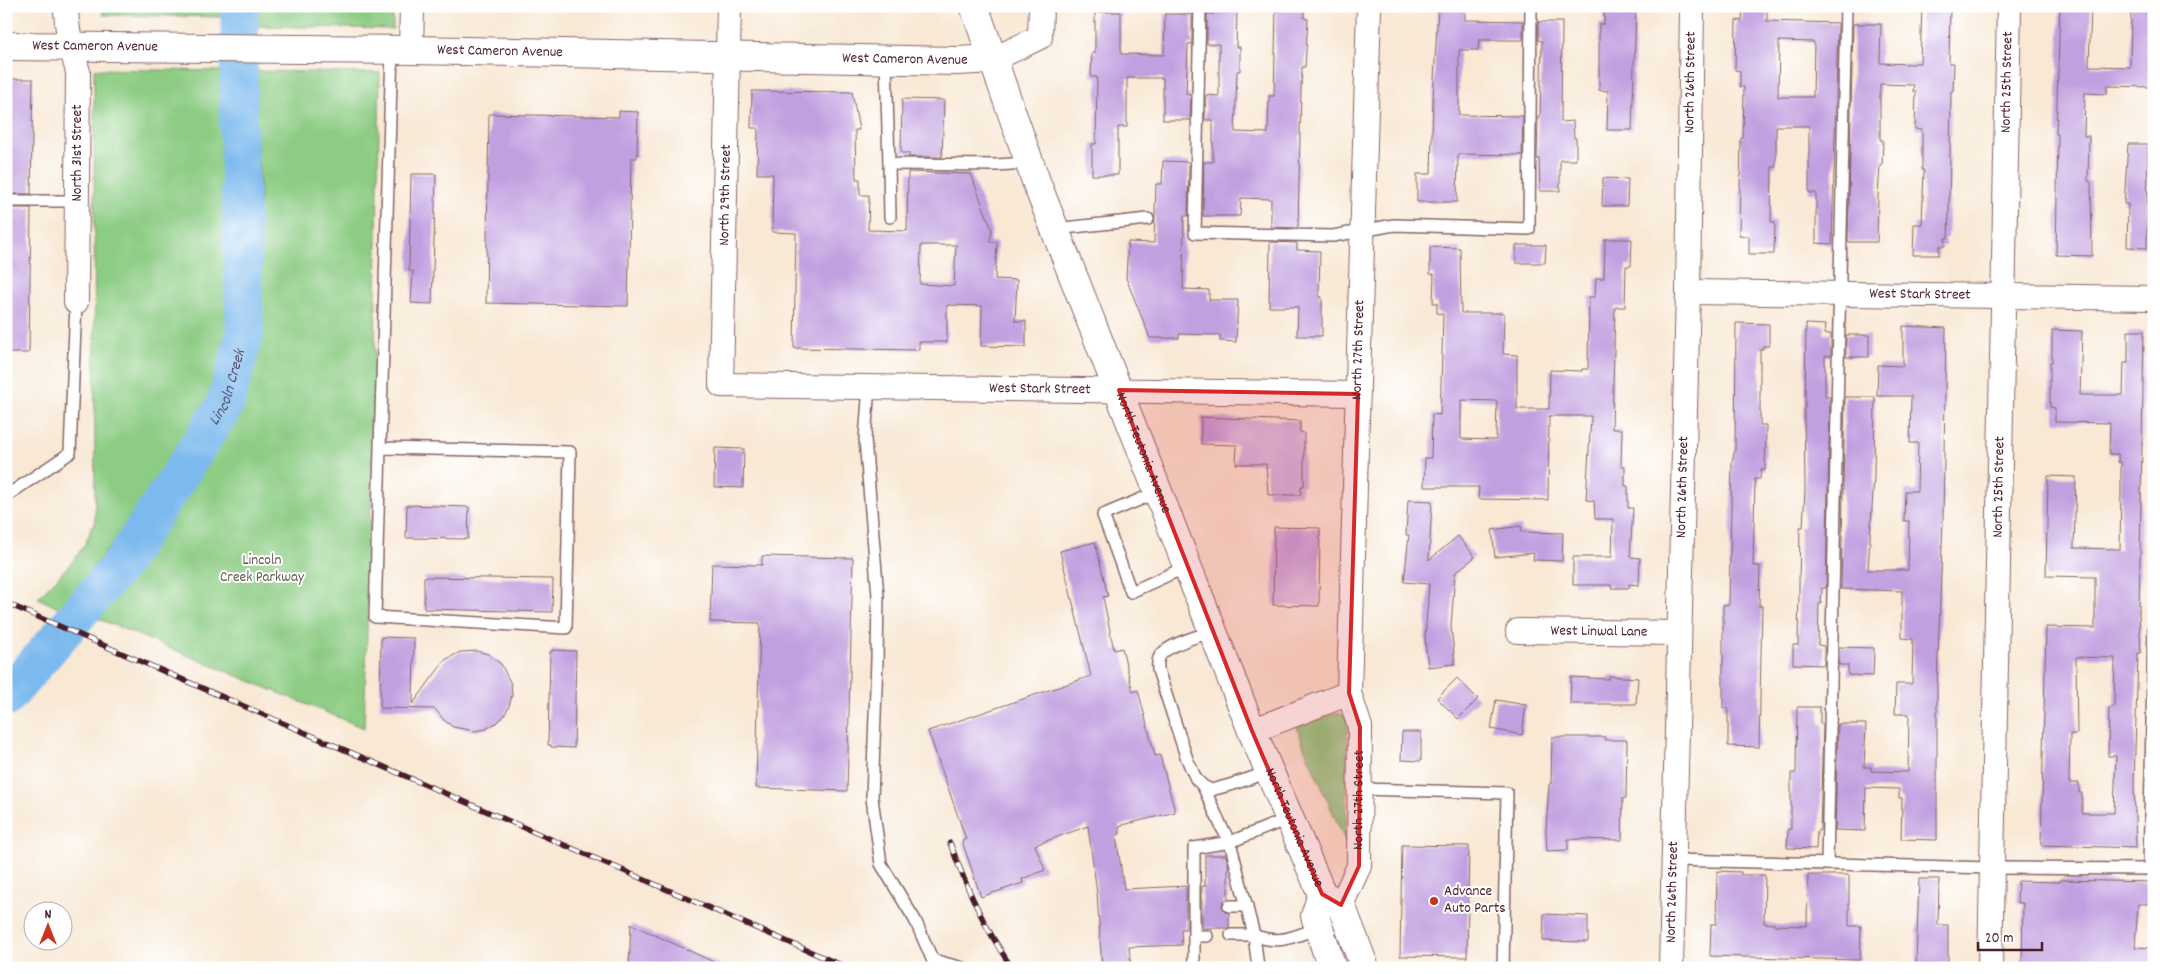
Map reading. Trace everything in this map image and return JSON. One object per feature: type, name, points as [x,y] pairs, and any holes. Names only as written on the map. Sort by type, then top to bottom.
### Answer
[{"type":"main road","name":"North Teutonia Avenue","points":[[974,6],[1055,229],[1252,732],[1290,818],[1366,968]]},
{"type":"main road","name":"West Cameron Avenue","points":[[6,46],[401,50],[957,61],[994,59]]},
{"type":"main road","name":"North Teutonia Avenue","points":[[1332,900],[1315,916],[1332,968]]},
{"type":"street","name":"North 31st Street","points":[[66,6],[66,19],[71,47],[78,72],[76,302]]},
{"type":"street","points":[[401,50],[412,6]]},
{"type":"street","name":"North 29th Street","points":[[721,384],[729,6]]},
{"type":"street","points":[[994,59],[1040,37],[1041,6]]},
{"type":"street","name":"North 27th Street","points":[[1332,900],[1359,866],[1360,727],[1349,693],[1368,6]]},
{"type":"street","name":"North 26th Street","points":[[1672,968],[1688,292],[1692,6]]},
{"type":"street","name":"North 25th Street","points":[[1990,968],[2009,6]]},
{"type":"street","name":"West Stark Street","points":[[1688,292],[2154,298]]},
{"type":"street","name":"West Stark Street","points":[[721,384],[1358,394]]},
{"type":"street","name":"West Linwal Lane","points":[[1518,631],[1679,633]]},
{"type":"street","points":[[1252,732],[1349,693]]},
{"type":"lane","points":[[1200,6],[1195,233],[1332,236],[1394,225],[1529,229],[1531,6]]},
{"type":"lane","points":[[1827,864],[1846,6]]},
{"type":"lane","points":[[380,448],[570,452],[566,628],[375,617],[380,448],[401,50]]},
{"type":"lane","points":[[886,59],[890,217]]},
{"type":"lane","points":[[889,164],[996,165],[1030,163]]},
{"type":"lane","points":[[6,201],[77,201]]},
{"type":"lane","points":[[1055,229],[1148,219]]},
{"type":"lane","points":[[6,496],[70,453],[76,302]]},
{"type":"lane","points":[[869,386],[865,440],[878,596],[878,660],[872,798],[881,864],[915,920],[934,964],[963,968]]},
{"type":"lane","points":[[1158,492],[1103,515],[1131,592],[1188,566]]},
{"type":"lane","points":[[1674,860],[1992,868],[2151,869],[2154,627]]},
{"type":"lane","points":[[1212,631],[1169,647],[1162,652],[1158,659],[1158,670],[1187,759],[1196,779],[1203,786],[1211,790],[1269,772]]},
{"type":"lane","points":[[1203,786],[1230,842],[1254,935],[1258,968]]},
{"type":"lane","points":[[1360,789],[1507,793],[1503,968]]},
{"type":"lane","points":[[1194,968],[1194,906],[1199,878],[1194,848],[1230,842],[1290,818]]},
{"type":"lane","points":[[1228,879],[1241,879]]},
{"type":"lane","points":[[1194,906],[1206,906]]},
{"type":"lane","points":[[1229,906],[1247,906]]},
{"type":"lane","points":[[1231,935],[1254,935],[1266,940],[1277,941],[1319,928]]},
{"type":"lane","points":[[1194,936],[1207,936]]},
{"type":"highlighted area","points":[[1119,390],[1358,394],[1349,693],[1360,727],[1359,866],[1341,905],[1322,894],[1252,731]]},
{"type":"green space","points":[[103,6],[224,6],[224,17],[103,15]]},
{"type":"green space","points":[[258,6],[393,6],[393,29],[258,26]]},
{"type":"green space","points":[[94,69],[223,71],[230,328],[206,420],[172,470],[60,609],[38,598],[78,554],[89,535],[91,526],[95,526]]},
{"type":"green space","name":"Lincoln Creek Parkway","points":[[251,71],[380,73],[374,406],[364,728],[99,619],[229,428],[246,394],[253,371],[260,189]]},
{"type":"green space","points":[[1334,713],[1342,714],[1348,720],[1346,843],[1297,727]]},
{"type":"building","points":[[1438,6],[1465,6],[1465,20],[1523,21],[1523,40],[1479,40],[1478,50],[1459,50],[1459,115],[1523,116],[1522,155],[1458,154],[1457,202],[1417,202],[1417,174],[1431,174]]},
{"type":"building","points":[[1604,6],[1636,6],[1632,130],[1607,130],[1608,91],[1599,90],[1599,24],[1604,24]]},
{"type":"building","points":[[1743,6],[1767,6],[1767,21],[1838,23],[1832,244],[1816,243],[1816,193],[1809,193],[1809,126],[1776,126],[1776,167],[1772,167],[1771,222],[1775,222],[1774,254],[1749,254],[1749,236],[1739,235],[1744,87],[1740,87],[1740,71],[1735,70],[1736,20],[1742,21]],"holes":[[[1779,41],[1814,42],[1813,97],[1778,97]]]},
{"type":"building","points":[[1922,6],[1950,6],[1949,63],[1954,63],[1953,91],[1951,91],[1948,238],[1945,238],[1945,246],[1939,246],[1939,255],[1913,255],[1914,224],[1922,224],[1924,170],[1922,170],[1922,130],[1915,129],[1916,91],[1913,91],[1914,85],[1880,84],[1880,140],[1883,140],[1878,195],[1877,242],[1848,242],[1853,24],[1881,24],[1880,63],[1920,63]]},
{"type":"building","points":[[2060,6],[2091,6],[2089,66],[2130,67],[2131,6],[2153,6],[2152,87],[2107,86],[2107,94],[2085,93],[2084,136],[2089,136],[2088,181],[2091,182],[2092,256],[2056,255],[2058,134],[2056,134]]},
{"type":"building","points":[[1214,8],[1237,9],[1236,47],[1240,47],[1240,71],[1237,71],[1235,132],[1268,133],[1269,96],[1274,96],[1276,9],[1304,10],[1304,18],[1308,19],[1305,67],[1302,67],[1298,228],[1271,227],[1271,199],[1241,198],[1240,216],[1203,216],[1204,162],[1213,162],[1213,120],[1205,120],[1206,95],[1219,96],[1219,44],[1207,44],[1207,14],[1214,14]]},
{"type":"building","points":[[1095,12],[1121,12],[1121,54],[1164,55],[1165,14],[1192,14],[1192,44],[1188,44],[1186,94],[1191,95],[1190,120],[1163,120],[1163,78],[1127,78],[1127,127],[1118,127],[1118,175],[1092,175],[1092,144],[1096,144],[1097,77],[1091,77],[1092,53],[1095,53]]},
{"type":"building","points":[[1538,22],[1562,22],[1561,122],[1573,121],[1574,138],[1576,138],[1576,160],[1560,160],[1560,191],[1540,191],[1539,159],[1537,159],[1542,41],[1538,40]]},
{"type":"building","points":[[6,79],[33,79],[31,194],[6,194]]},
{"type":"building","points":[[752,91],[852,92],[859,130],[855,130],[856,179],[860,179],[860,195],[869,195],[868,230],[907,231],[908,172],[971,174],[992,230],[990,242],[997,242],[995,279],[1017,280],[1015,321],[1026,321],[1026,347],[981,346],[982,306],[947,305],[947,342],[919,342],[919,350],[794,348],[796,233],[772,232],[773,174],[757,174],[758,128],[751,128]],"holes":[[[921,245],[956,245],[954,286],[920,284]]]},
{"type":"building","points":[[902,99],[944,100],[942,157],[909,157],[909,153],[901,153]]},
{"type":"building","points":[[619,111],[638,112],[637,158],[631,158],[628,306],[486,303],[489,114],[619,117]]},
{"type":"building","points":[[2128,144],[2148,144],[2147,248],[2127,247],[2128,204],[2124,204]]},
{"type":"building","points":[[1163,161],[1189,162],[1188,216],[1184,216],[1183,289],[1209,290],[1209,300],[1238,300],[1236,342],[1220,341],[1220,335],[1179,334],[1179,338],[1150,338],[1126,278],[1128,242],[1154,243],[1156,184],[1162,184]]},
{"type":"building","points":[[411,174],[436,174],[432,304],[411,303],[413,271],[409,271]]},
{"type":"building","points":[[1603,178],[1628,179],[1627,206],[1602,206]]},
{"type":"building","points":[[6,208],[31,208],[29,353],[6,353]]},
{"type":"building","points":[[1605,239],[1632,239],[1631,266],[1626,266],[1625,307],[1615,307],[1612,429],[1622,429],[1621,466],[1625,466],[1625,486],[1628,486],[1628,508],[1633,508],[1630,557],[1640,558],[1639,585],[1629,584],[1629,588],[1611,588],[1611,585],[1573,585],[1573,557],[1612,557],[1613,519],[1595,519],[1594,501],[1586,500],[1591,416],[1549,416],[1548,500],[1478,499],[1479,487],[1424,487],[1425,458],[1431,458],[1432,414],[1440,415],[1443,314],[1437,313],[1437,303],[1433,303],[1434,274],[1430,274],[1430,247],[1460,248],[1461,313],[1504,313],[1503,354],[1517,355],[1517,409],[1549,409],[1550,370],[1582,371],[1582,369],[1588,369],[1589,297],[1595,297],[1596,278],[1604,278]],"holes":[[[1461,400],[1497,401],[1496,440],[1461,439]]]},
{"type":"building","points":[[1270,242],[1297,243],[1297,250],[1320,251],[1319,297],[1322,297],[1322,336],[1297,336],[1298,307],[1269,307]]},
{"type":"building","points":[[1516,245],[1546,245],[1545,263],[1516,263]]},
{"type":"building","points":[[1736,323],[1769,324],[1769,346],[1763,346],[1763,349],[1760,349],[1760,425],[1766,425],[1765,470],[1761,469],[1760,479],[1755,479],[1753,566],[1760,566],[1759,606],[1762,606],[1759,747],[1728,746],[1728,708],[1723,708],[1723,605],[1729,605],[1732,461],[1735,450]]},
{"type":"building","points":[[1806,324],[1825,325],[1824,334],[1831,334],[1831,356],[1825,356],[1825,397],[1830,397],[1826,588],[1822,588],[1821,604],[1819,604],[1818,645],[1824,646],[1824,665],[1793,664],[1793,645],[1798,645],[1800,527],[1803,527],[1805,489]]},
{"type":"building","points":[[1903,326],[1946,328],[1943,519],[1937,685],[1937,840],[1901,839],[1902,798],[1899,798],[1899,789],[1866,788],[1865,831],[1835,830],[1838,724],[1866,724],[1864,767],[1871,767],[1871,771],[1908,772],[1909,714],[1895,714],[1896,684],[1912,684],[1913,639],[1902,638],[1902,591],[1841,589],[1845,397],[1875,397],[1874,477],[1868,570],[1908,570],[1909,521],[1904,521],[1905,491],[1917,491],[1918,443],[1910,443],[1911,396],[1877,396],[1878,365],[1903,366]]},
{"type":"building","points":[[2052,330],[2082,331],[2080,395],[2123,395],[2124,363],[2128,363],[2128,331],[2144,331],[2139,614],[2141,653],[2138,653],[2134,784],[2136,848],[2041,845],[2046,627],[2095,628],[2095,577],[2046,576],[2048,476],[2076,477],[2074,548],[2120,549],[2121,462],[2118,462],[2118,454],[2109,454],[2110,423],[2055,422],[2055,408],[2050,407],[2050,362],[2052,362]],"holes":[[[2076,657],[2115,658],[2114,707],[2109,707],[2108,756],[2116,756],[2114,813],[2082,813],[2082,793],[2079,793],[2079,783],[2069,783],[2070,734],[2077,734]]]},
{"type":"building","points":[[1846,335],[1869,335],[1869,357],[1846,357]]},
{"type":"building","points":[[1201,417],[1300,421],[1300,432],[1304,433],[1304,486],[1301,486],[1301,495],[1268,495],[1266,464],[1236,464],[1237,445],[1201,444]]},
{"type":"building","points":[[715,448],[744,449],[743,488],[714,487]]},
{"type":"building","points":[[1408,500],[1432,501],[1429,560],[1458,536],[1475,557],[1455,573],[1451,626],[1455,664],[1428,667],[1425,639],[1429,584],[1404,582],[1409,535],[1406,535]]},
{"type":"building","points":[[407,505],[469,507],[468,539],[406,538]]},
{"type":"building","points":[[1521,526],[1522,532],[1563,533],[1562,561],[1533,560],[1534,553],[1495,557],[1492,530]]},
{"type":"building","points":[[1274,527],[1320,528],[1319,606],[1273,605]]},
{"type":"building","points":[[1095,542],[1108,596],[1103,597],[1114,650],[1122,648],[1133,692],[1138,690],[1155,756],[1160,755],[1175,812],[1119,826],[1120,834],[1116,835],[1124,889],[1186,886],[1186,929],[1181,929],[1182,945],[1129,947],[1131,968],[1102,968],[1097,893],[1088,826],[1035,845],[1045,870],[1022,879],[1023,883],[981,897],[962,841],[966,839],[928,731],[1091,676],[1060,551]]},
{"type":"building","points":[[762,556],[853,558],[847,791],[756,788],[760,623],[710,622],[712,564],[762,565]]},
{"type":"building","points":[[424,577],[553,579],[552,612],[424,609]]},
{"type":"building","points":[[381,637],[414,638],[413,704],[445,660],[460,652],[477,651],[488,654],[501,664],[511,684],[512,695],[504,716],[486,729],[475,731],[453,727],[435,709],[380,708]]},
{"type":"building","points":[[1839,647],[1874,648],[1873,676],[1848,675],[1848,665],[1839,665]]},
{"type":"building","points":[[552,650],[576,651],[574,748],[551,747],[551,745],[548,745],[550,652]]},
{"type":"building","points":[[1609,676],[1638,678],[1636,704],[1570,704],[1571,677],[1609,679]]},
{"type":"building","points":[[1457,678],[1478,699],[1458,719],[1437,698]]},
{"type":"building","points":[[1496,700],[1526,705],[1522,735],[1491,729]]},
{"type":"building","points":[[1797,707],[1820,707],[1820,724],[1823,724],[1820,830],[1817,831],[1816,849],[1787,848],[1788,829],[1791,829],[1791,773],[1796,773]]},
{"type":"building","points":[[1402,732],[1421,732],[1421,761],[1401,760]]},
{"type":"building","points":[[1552,737],[1605,737],[1605,740],[1627,740],[1626,798],[1623,798],[1622,840],[1568,839],[1568,850],[1547,851],[1546,832],[1549,784],[1551,784]]},
{"type":"building","name":"Advance Auto Parts","points":[[1402,845],[1469,846],[1467,957],[1400,956]]},
{"type":"building","points":[[1205,855],[1226,855],[1228,863],[1228,899],[1223,902],[1222,906],[1225,912],[1229,913],[1229,928],[1202,928],[1202,886],[1205,886]]},
{"type":"building","points":[[1717,871],[1741,872],[1741,875],[1765,875],[1764,923],[1807,926],[1808,875],[1849,875],[1849,926],[1861,926],[1860,960],[1710,956],[1711,924],[1716,924]]},
{"type":"building","points":[[1919,879],[1939,879],[1938,925],[1948,925],[1948,965],[1916,964]]},
{"type":"building","points":[[2060,880],[2154,882],[2154,904],[2138,904],[2135,947],[2154,948],[2154,968],[2022,968],[2023,903],[2017,903],[2018,881],[2060,882]]},
{"type":"building","points":[[1544,914],[1588,916],[1588,942],[1543,941]]},
{"type":"building","points":[[631,924],[727,968],[629,968]]},
{"type":"waterway","name":"Lincoln Creek","points":[[6,698],[122,563],[225,405],[245,334],[238,127],[240,6]]},
{"type":"railway","points":[[6,603],[848,968]]},
{"type":"railway","points":[[950,843],[977,907],[1012,968]]},
{"type":"place","name":"Advance Auto Parts","points":[[1434,901]]}]
